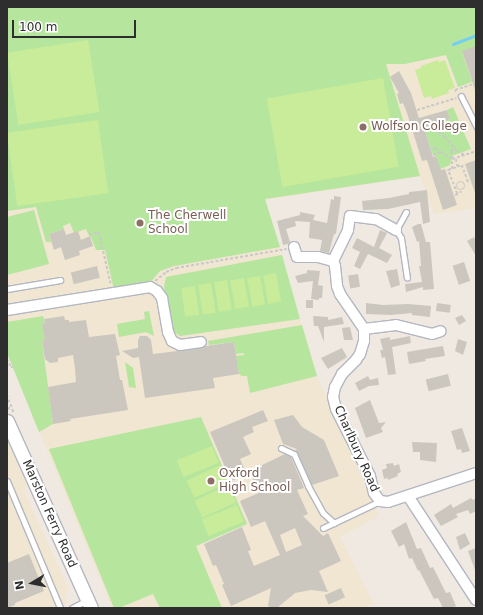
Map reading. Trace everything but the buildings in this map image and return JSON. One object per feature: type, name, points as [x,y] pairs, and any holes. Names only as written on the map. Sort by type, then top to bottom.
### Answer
[{"type":"main road","name":"Marston Ferry Road","points":[[11,419],[90,604]]},
{"type":"street","points":[[396,230],[376,219],[350,216],[348,230],[333,261],[337,286],[340,294],[364,329],[396,325],[432,334],[441,331]]},
{"type":"street","points":[[294,247],[294,259],[318,257],[333,261]]},
{"type":"street","points":[[7,310],[150,287],[157,291],[162,298],[168,332],[172,341],[180,345],[201,342]]},
{"type":"street","name":"Charlbury Road","points":[[364,329],[364,341],[360,354],[342,374],[335,387],[334,397],[336,409],[370,476],[374,493],[380,501],[388,502],[476,473]]},
{"type":"street","points":[[408,496],[476,600]]},
{"type":"lane","points":[[462,96],[476,126]]},
{"type":"lane","points":[[406,212],[396,230],[401,238],[407,278]]},
{"type":"lane","points":[[7,289],[60,280]]},
{"type":"lane","points":[[281,448],[294,454],[308,486],[323,513],[334,523]]},
{"type":"lane","points":[[7,481],[60,608]]},
{"type":"lane","points":[[323,528],[380,501]]},
{"type":"lane","points":[[72,608],[90,604]]},
{"type":"path","points":[[418,110],[462,96]]},
{"type":"path","points":[[427,129],[434,130],[465,155]]},
{"type":"path","points":[[452,169],[451,152],[454,146]]},
{"type":"path","points":[[428,151],[436,148],[452,159],[476,151]]},
{"type":"path","points":[[433,155],[440,152]]},
{"type":"path","points":[[456,158],[458,167]]},
{"type":"path","points":[[469,184],[462,165],[448,170],[456,194],[465,188],[466,185],[469,184],[472,183]]},
{"type":"path","points":[[452,180],[458,183],[462,182],[466,185]]},
{"type":"path","points":[[458,183],[457,187],[461,191]]},
{"type":"path","points":[[89,235],[99,232],[113,293]]},
{"type":"path","points":[[150,287],[157,278],[176,268],[281,250]]},
{"type":"path","points":[[7,359],[11,368],[13,367]]},
{"type":"path","points":[[7,395],[12,407],[11,419]]},
{"type":"path","points":[[7,409],[12,407]]},
{"type":"shaded area","points":[[476,7],[476,208],[434,214],[420,176],[265,200],[317,376],[379,516],[340,537],[374,604],[364,608],[112,608],[7,353],[7,26]]},
{"type":"shaded area","points":[[7,437],[27,486],[24,491],[69,590],[65,593],[66,604],[54,608],[7,608]]},
{"type":"green space","points":[[7,7],[476,7],[476,47],[462,52],[472,82],[458,87],[446,55],[405,64],[386,64],[420,176],[265,199],[280,247],[174,266],[160,271],[148,285],[114,290],[105,250],[96,250],[86,229],[74,233],[70,223],[63,226],[64,229],[49,234],[51,242],[46,242],[36,207],[7,211]]},
{"type":"green space","points":[[88,40],[99,112],[18,125],[7,53]]},
{"type":"green space","points":[[438,60],[439,62],[445,60],[455,88],[448,90],[449,93],[432,99],[431,96],[424,98],[415,70],[421,68],[421,66]]},
{"type":"green space","points":[[383,78],[399,167],[282,187],[267,98]]},
{"type":"green space","points":[[453,107],[471,149],[452,156],[450,165],[440,169],[436,156],[432,153],[424,127],[450,119],[447,110]]},
{"type":"green space","points":[[98,120],[108,193],[17,206],[7,133]]},
{"type":"green space","points":[[34,210],[49,264],[7,275],[7,217]]},
{"type":"green space","points":[[282,255],[300,319],[180,336],[170,329],[164,287],[166,277]]},
{"type":"green space","points":[[276,273],[281,302],[268,304],[263,275]]},
{"type":"green space","points":[[260,276],[265,305],[252,307],[247,278]]},
{"type":"green space","points":[[244,278],[249,307],[235,309],[230,280]]},
{"type":"green space","points":[[227,280],[232,310],[219,312],[214,282]]},
{"type":"green space","points":[[211,283],[216,313],[203,315],[198,285]]},
{"type":"green space","points":[[195,286],[199,315],[185,317],[181,288]]},
{"type":"green space","points":[[149,311],[154,336],[146,332],[119,337],[117,324],[145,319],[144,312]]},
{"type":"green space","points":[[43,316],[45,323],[42,324],[47,340],[42,341],[53,424],[39,432],[7,353],[7,322]]},
{"type":"green space","points":[[302,325],[317,376],[250,393],[247,376],[242,376],[239,374],[236,356],[244,355],[244,353],[236,354],[234,342],[209,345],[208,341]]},
{"type":"green space","points":[[125,362],[133,368],[136,388],[129,387]]},
{"type":"green space","points":[[201,417],[247,524],[196,546],[222,608],[160,608],[153,594],[119,608],[114,608],[49,449]]},
{"type":"green space","points":[[212,446],[219,463],[184,477],[177,460]]},
{"type":"green space","points":[[220,465],[228,482],[194,498],[186,481]]},
{"type":"green space","points":[[228,485],[236,502],[202,518],[194,501]]},
{"type":"green space","points":[[237,505],[244,522],[209,536],[202,519]]},
{"type":"waterway","points":[[453,44],[476,35]]},
{"type":"place","name":"Wolfson College","points":[[363,127]]},
{"type":"place","name":"The Cherwell School","points":[[140,223]]},
{"type":"place","name":"Oxford High School","points":[[211,481]]}]
